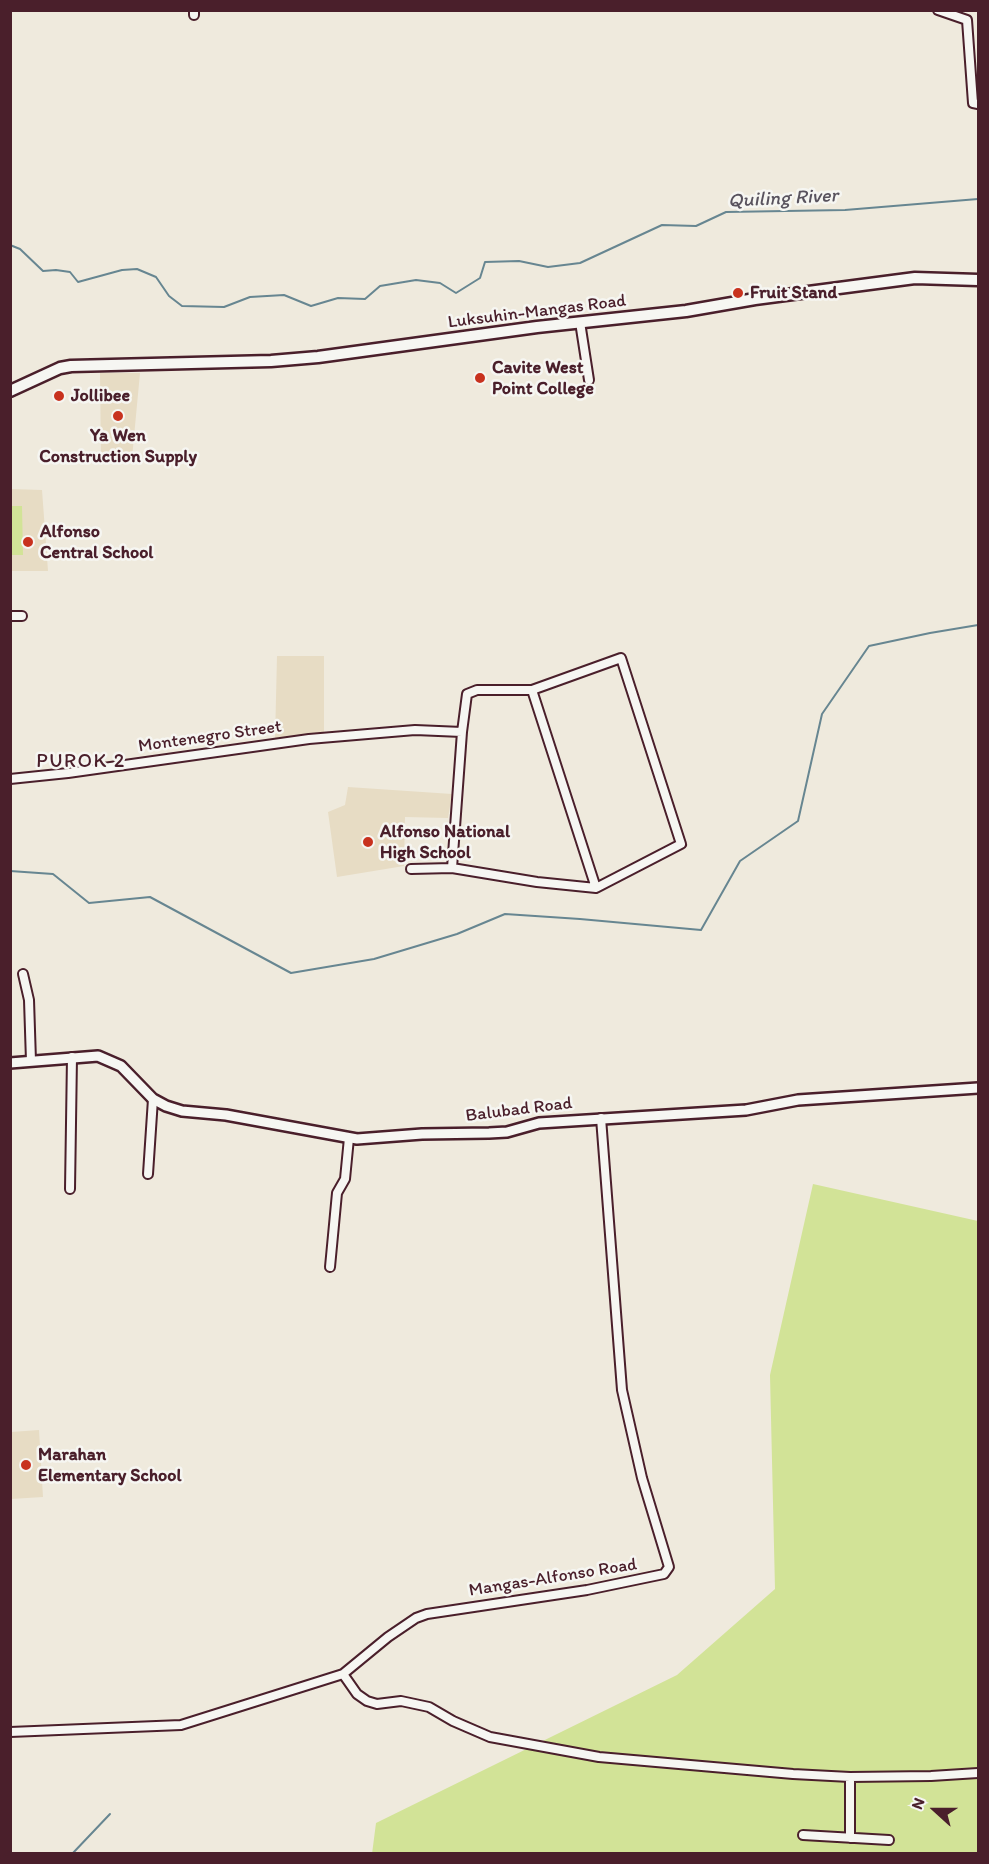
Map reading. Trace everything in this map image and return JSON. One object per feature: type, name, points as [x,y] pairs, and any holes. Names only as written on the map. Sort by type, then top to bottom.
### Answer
[{"type":"main road","name":"Luksuhin-Mangas Road","points":[[10,391],[60,368],[99,364],[271,361],[318,357],[580,322],[686,311],[755,299],[915,278],[978,280]]},
{"type":"street","points":[[938,10],[967,20],[973,104],[978,104]]},
{"type":"street","points":[[580,322],[590,380]]},
{"type":"street","points":[[10,616],[22,616]]},
{"type":"street","points":[[411,869],[452,868],[537,882],[597,888],[681,844],[621,657],[532,690],[471,691],[467,694],[452,868]]},
{"type":"street","points":[[532,690],[597,888]]},
{"type":"street","name":"Montenegro Street","points":[[10,779],[309,739],[415,730],[462,732]]},
{"type":"street","points":[[23,974],[29,1000],[31,1061]]},
{"type":"street","name":"Balubad Road","points":[[10,1063],[98,1056],[121,1066],[153,1099],[182,1111],[226,1115],[349,1138],[371,1139],[422,1134],[507,1132],[539,1123],[746,1110],[798,1101],[978,1088]]},
{"type":"street","points":[[70,1189],[72,1057]]},
{"type":"street","points":[[148,1173],[153,1099]]},
{"type":"street","name":"Mangas-Alfonso Road","points":[[10,1732],[181,1725],[343,1674],[388,1637],[416,1618],[427,1614],[587,1590],[664,1574],[669,1567],[642,1478],[622,1390],[601,1118]]},
{"type":"street","points":[[330,1267],[337,1193],[345,1179],[349,1138]]},
{"type":"street","points":[[343,1674],[357,1694],[367,1701],[377,1704],[400,1701],[429,1707],[453,1721],[490,1737],[599,1757],[850,1777],[978,1773]]},
{"type":"street","points":[[850,1777],[850,1838]]},
{"type":"street","points":[[803,1835],[889,1840]]},
{"type":"shaded area","name":"Ya Wen Construction Supply","points":[[100,373],[140,373],[132,458],[101,459]]},
{"type":"shaded area","name":"Alfonso Central School","points":[[11,489],[42,490],[48,571],[11,571]]},
{"type":"shaded area","points":[[277,656],[324,656],[324,734],[275,740]]},
{"type":"shaded area","name":"Alfonso National High School","points":[[348,787],[452,794],[448,818],[405,817],[404,866],[337,877],[328,812],[345,805]]},
{"type":"shaded area","name":"Marahan Elementary School","points":[[39,1430],[43,1497],[11,1499],[11,1432]]},
{"type":"green space","points":[[11,506],[22,506],[23,555],[11,555]]},
{"type":"green space","points":[[813,1184],[978,1221],[978,1853],[372,1854],[376,1823],[677,1675],[775,1589],[770,1375]]},
{"type":"waterway","name":"Quiling River","points":[[10,245],[20,249],[43,271],[70,272],[78,282],[122,270],[137,269],[156,277],[169,296],[182,306],[224,307],[250,297],[284,295],[311,306],[338,298],[365,299],[380,286],[416,280],[440,283],[456,293],[480,278],[485,262],[519,261],[548,267],[580,263],[662,225],[696,226],[726,212],[845,210],[978,199]]},
{"type":"waterway","points":[[10,871],[53,874],[89,903],[150,897],[291,973],[374,959],[457,934],[505,914],[701,930],[740,861],[798,821],[822,714],[869,646],[978,625]]},
{"type":"waterway","points":[[72,1854],[110,1814]]},
{"type":"place","name":"Fruit Stand","points":[[738,293]]},
{"type":"place","name":"Cavite West Point College","points":[[480,378]]},
{"type":"place","name":"Jollibee","points":[[59,396]]},
{"type":"place","name":"Ya Wen Construction Supply","points":[[118,416]]},
{"type":"place","name":"Alfonso Central School","points":[[28,542]]},
{"type":"place","name":"Alfonso National High School","points":[[368,842]]},
{"type":"place","name":"Marahan Elementary School","points":[[26,1465]]},
{"type":"district","name":"PUROK 2","points":[[81,762]]}]
